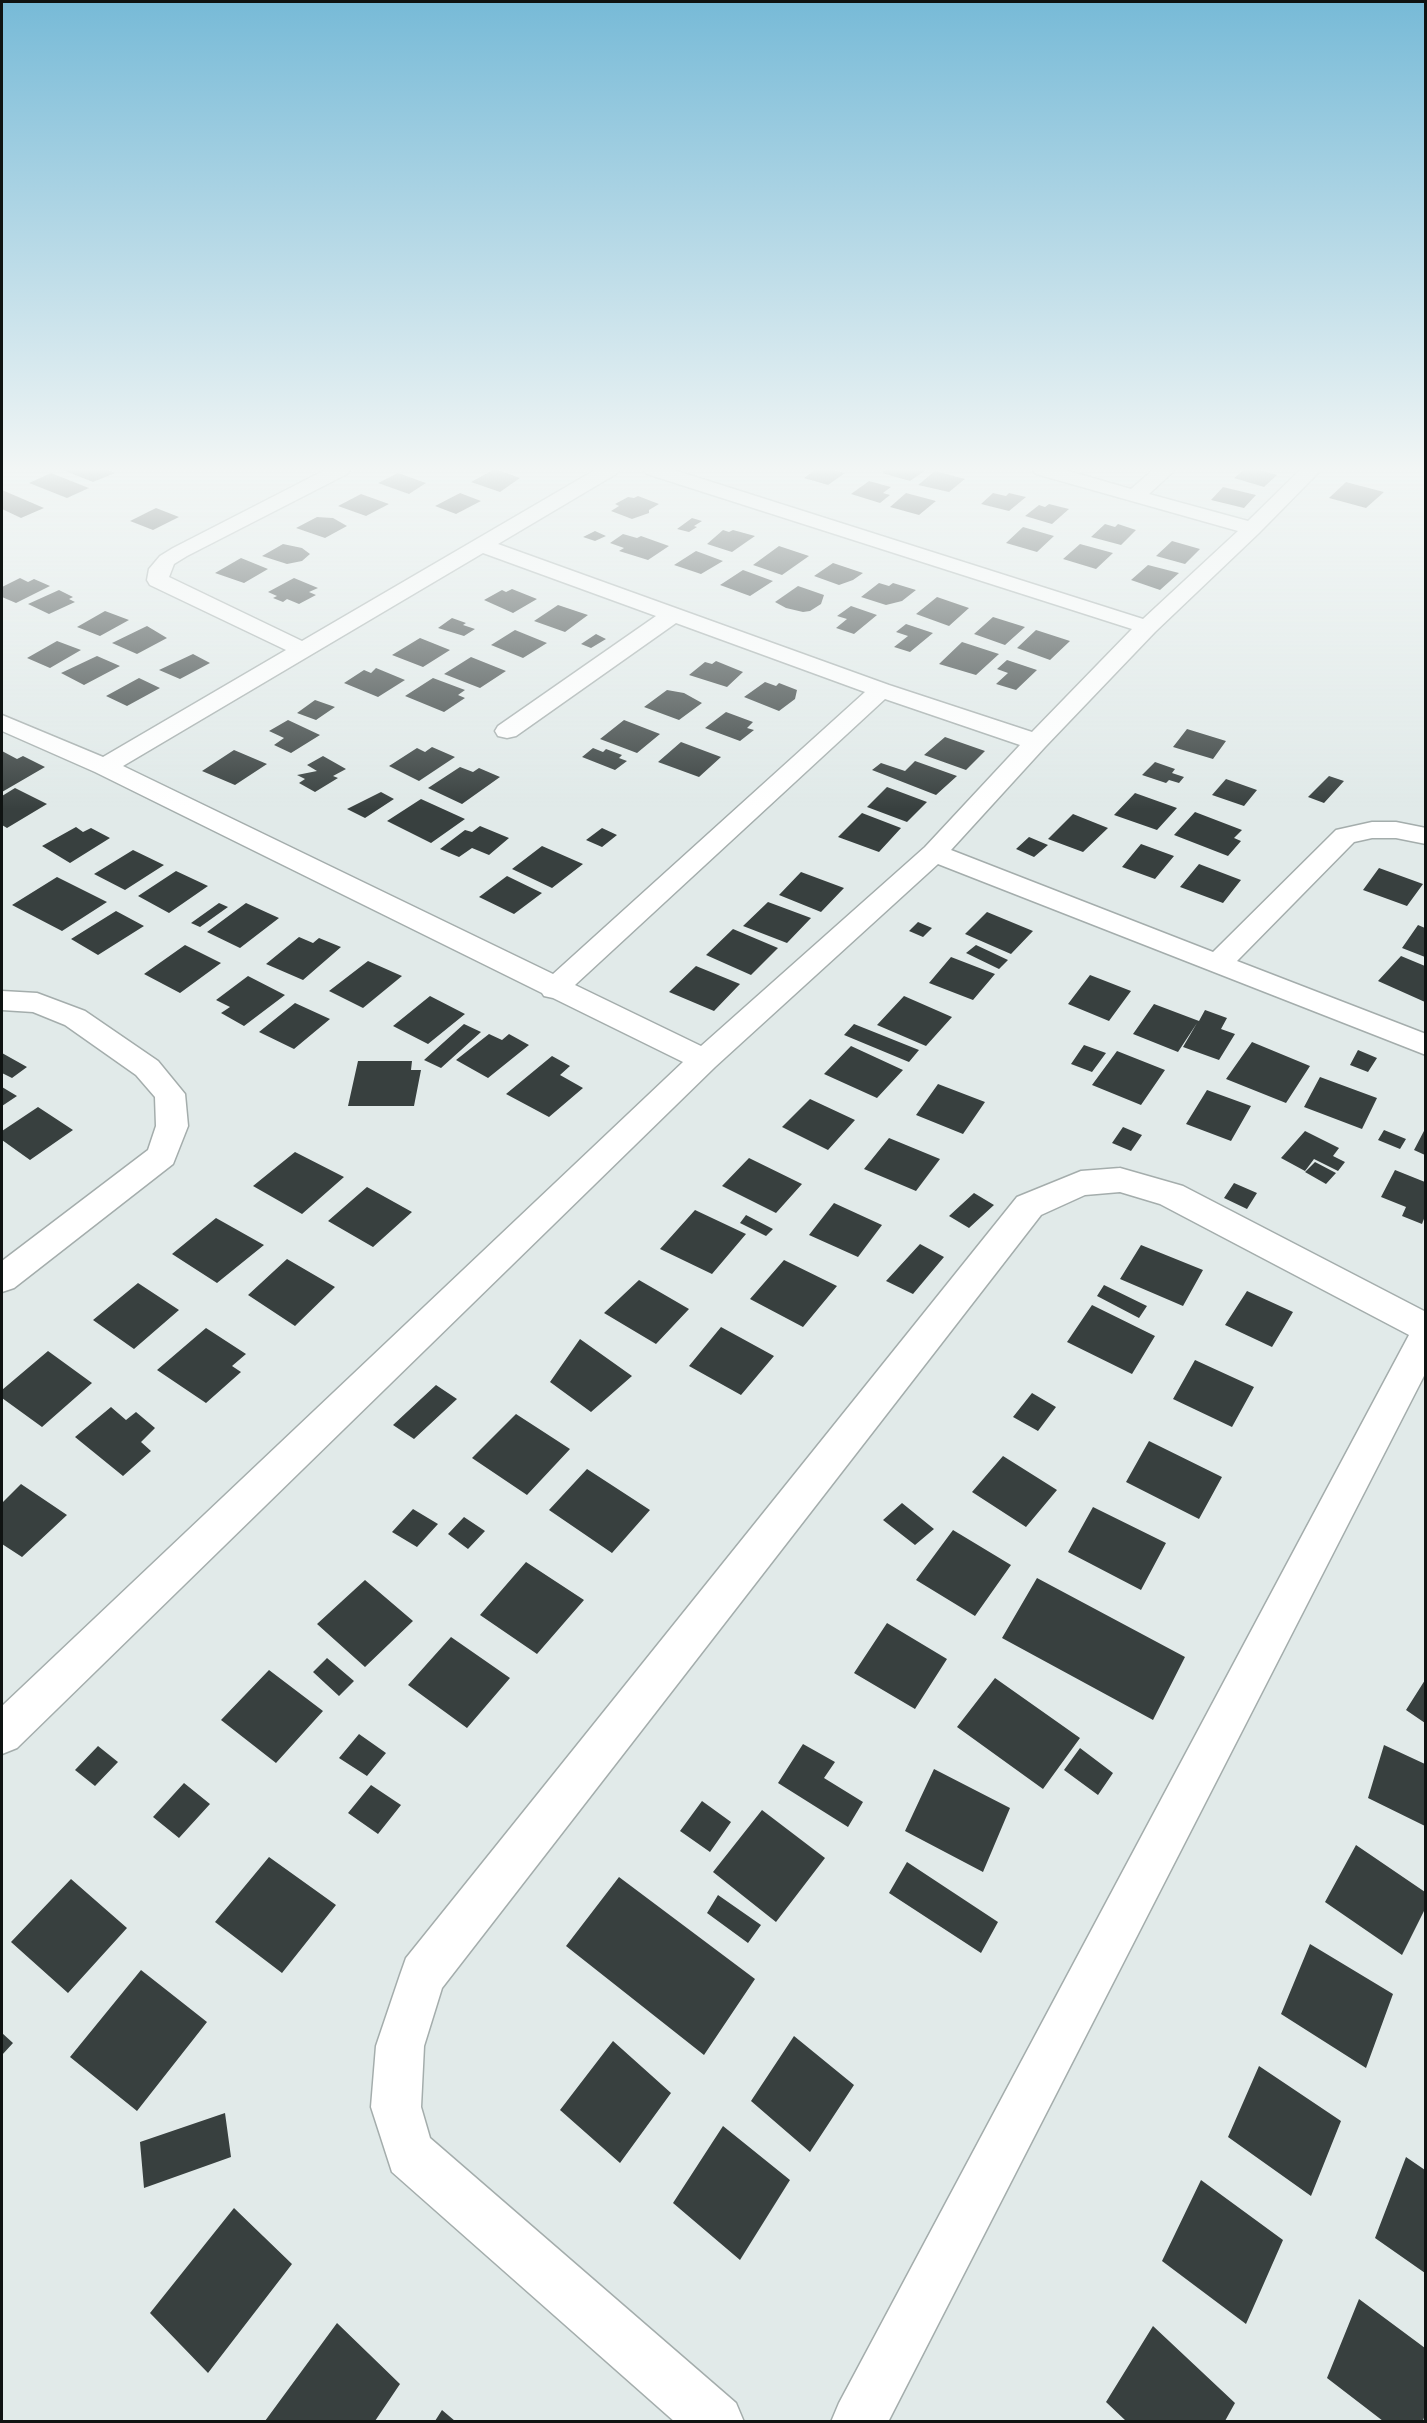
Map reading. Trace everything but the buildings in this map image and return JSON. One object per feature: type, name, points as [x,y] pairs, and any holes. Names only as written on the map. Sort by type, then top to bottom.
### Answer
[{"type":"street","points":[[164,583],[302,649]]},
{"type":"street","points":[[104,767],[415,583]]},
{"type":"street","points":[[587,583],[881,690],[1036,742]]},
{"type":"street","points":[[1009,583],[1147,627]]},
{"type":"street","points":[[2,1734],[704,1060],[934,853],[1036,742],[1147,627],[1194,583]]},
{"type":"street","points":[[507,730],[674,614]]},
{"type":"street","points":[[554,989],[881,690]]},
{"type":"street","points":[[2,722],[104,767],[554,989],[704,1060]]},
{"type":"street","points":[[1218,963],[1345,836],[1372,830],[1396,830],[1425,836]]},
{"type":"street","points":[[934,853],[1425,1045]]},
{"type":"street","points":[[2,1001],[37,1003],[75,1018],[147,1068],[170,1094],[172,1126],[162,1156],[2,1279]]},
{"type":"street","points":[[717,2421],[410,2154],[396,2107],[400,2046],[423,1975],[1029,1206],[1081,1183],[1110,1180],[1120,1180],[1171,1195],[1425,1328]]},
{"type":"street","points":[[858,2421],[1425,1337]]}]
